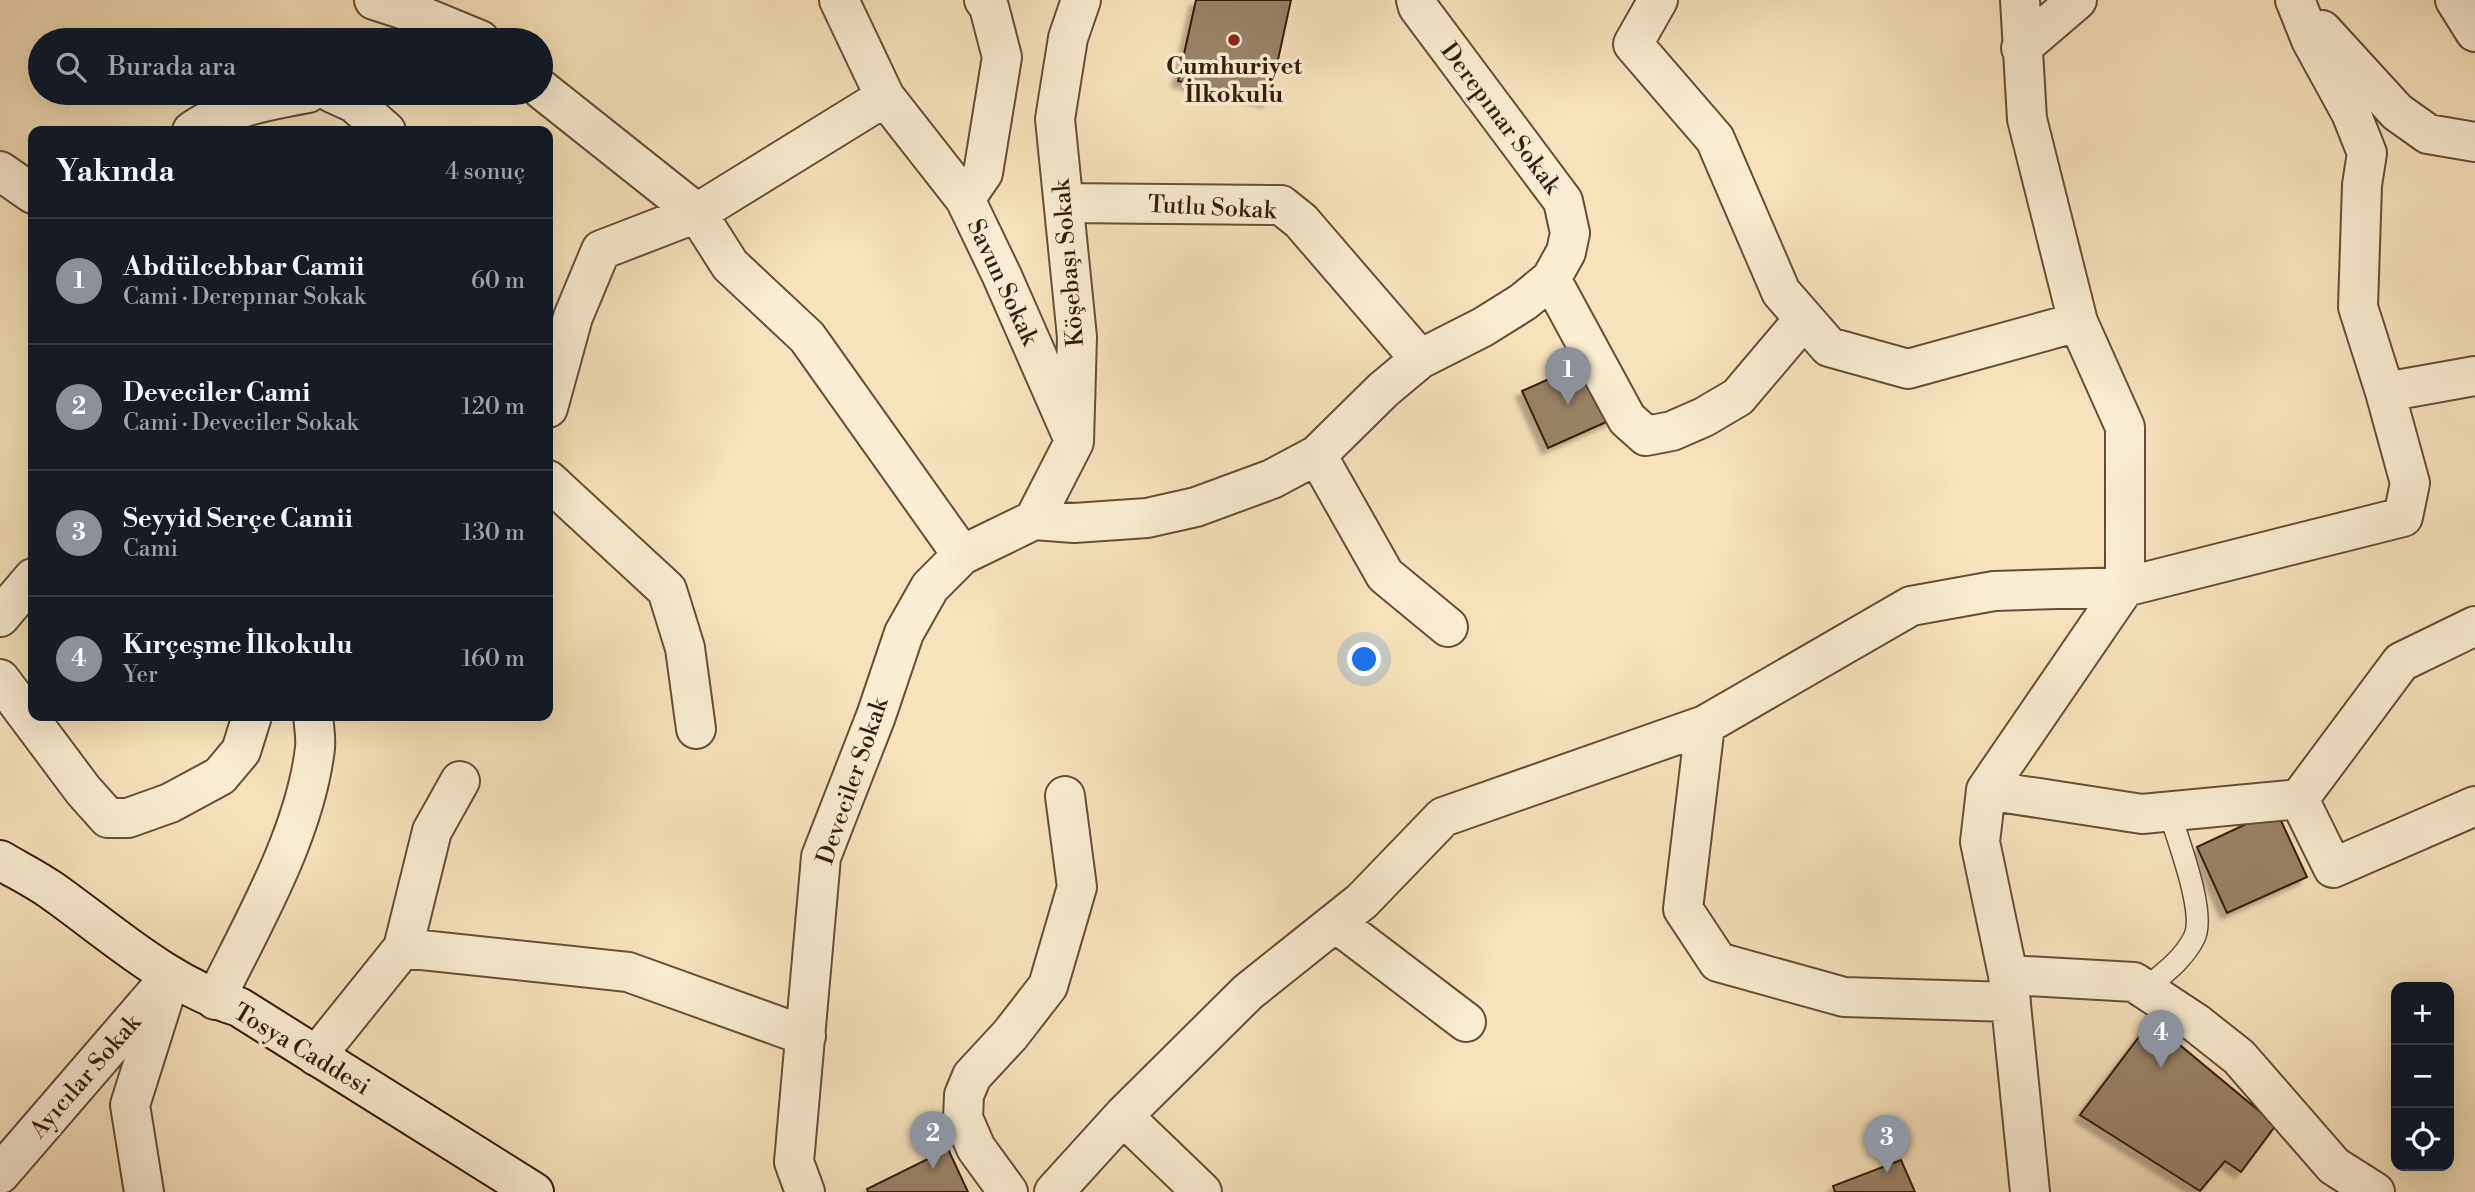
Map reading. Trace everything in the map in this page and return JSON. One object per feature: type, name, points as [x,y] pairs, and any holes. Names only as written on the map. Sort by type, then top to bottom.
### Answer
[{"type":"street","points":[[374,0],[417,13],[452,28]]},
{"type":"street","points":[[839,0],[885,97],[965,200]]},
{"type":"street","name":"Savun Sokak","points":[[985,0],[1002,58],[983,173],[965,200],[1002,276],[1074,442]]},
{"type":"street","name":"Köşebaşı Sokak","points":[[1034,520],[1074,442],[1077,337],[1055,120],[1068,38],[1081,0]]},
{"type":"street","name":"Derepınar Sokak","points":[[1034,520],[1074,523],[1147,518],[1196,507],[1272,479],[1317,455],[1383,390],[1420,359],[1483,327],[1523,302],[1551,279],[1566,252],[1570,233],[1563,201],[1418,7],[1416,0]]},
{"type":"street","points":[[1658,0],[1633,44],[1716,139],[1781,292],[1829,348],[1908,369],[2078,322]]},
{"type":"street","points":[[2020,0],[2027,119],[2078,322],[2125,427],[2125,587],[1986,790],[1980,842],[2009,989],[2030,1192]]},
{"type":"street","points":[[2021,48],[2077,0]]},
{"type":"street","points":[[2295,0],[2396,112],[2428,134],[2475,142]]},
{"type":"street","points":[[1054,1192],[1123,1116],[1248,992],[1362,901],[1443,817],[1705,725],[1911,606],[1994,591],[2125,587],[2403,517],[2410,483],[2358,307],[2362,185],[2367,153],[2351,113],[2311,40],[2295,0]]},
{"type":"street","points":[[2455,0],[2475,32]]},
{"type":"street","points":[[553,390],[573,317],[601,250],[697,213],[885,97]]},
{"type":"street","points":[[553,99],[697,213],[730,265],[807,337],[962,555]]},
{"type":"street","points":[[199,126],[206,121],[253,105]]},
{"type":"street","points":[[356,105],[380,126]]},
{"type":"street","points":[[0,171],[28,191]]},
{"type":"street","name":"Tutlu Sokak","points":[[1064,203],[1281,205],[1301,221],[1420,359]]},
{"type":"street","points":[[1551,279],[1627,419],[1646,436],[1683,426],[1738,397],[1804,319]]},
{"type":"street","points":[[2385,392],[2475,376]]},
{"type":"street","points":[[1317,455],[1385,575],[1448,627]]},
{"type":"street","points":[[553,485],[667,590],[685,648],[696,729]]},
{"type":"street","name":"Deveciler Sokak","points":[[805,1192],[794,1161],[821,857],[876,716],[904,633],[930,587],[962,555],[1034,520]]},
{"type":"street","points":[[0,617],[28,584]]},
{"type":"street","points":[[1986,790],[2142,814],[2299,799],[2401,662],[2475,626]]},
{"type":"street","points":[[0,679],[28,716]]},
{"type":"street","points":[[31,721],[83,790],[108,818],[128,818],[170,803],[220,776],[241,751],[251,721]]},
{"type":"street","points":[[215,1000],[276,878],[306,793],[315,746],[313,721]]},
{"type":"street","points":[[1705,725],[1683,909],[1718,962],[1844,997],[2133,982],[2196,1023],[2239,1057],[2334,1166],[2375,1192]]},
{"type":"street","points":[[316,1056],[403,948],[432,831],[460,781]]},
{"type":"street","points":[[1008,1192],[976,1149],[963,1118],[964,1095],[972,1076],[1010,1035],[1048,986],[1077,887],[1065,796]]},
{"type":"street","points":[[2299,799],[2333,868],[2475,806]]},
{"type":"street","name":"Tosya Caddesi","points":[[0,860],[49,888],[170,977],[215,1000],[239,1007],[534,1192]]},
{"type":"street","points":[[1336,923],[1466,1021]]},
{"type":"street","points":[[403,948],[628,972],[806,1036]]},
{"type":"street","points":[[144,1192],[130,1105],[170,977]]},
{"type":"street","name":"Ayıcılar Sokak","points":[[0,1174],[170,977]]},
{"type":"street","points":[[1123,1116],[1202,1192]]},
{"type":"lane","points":[[2145,989],[2183,957],[2196,935],[2197,903],[2169,811]]},
{"type":"building","name":"Cumhuriyet İlkokulu","points":[[1196,0],[1291,0],[1269,101],[1178,81]]},
{"type":"building","points":[[1587,362],[1613,419],[1548,448],[1522,391]]},
{"type":"building","points":[[2276,810],[2307,877],[2227,913],[2197,847]]},
{"type":"building","points":[[2151,1021],[2276,1125],[2241,1172],[2225,1161],[2200,1191],[2080,1115]]},
{"type":"building","points":[[948,1149],[968,1192],[868,1192],[867,1189]]},
{"type":"building","points":[[1901,1160],[1915,1192],[1835,1192],[1833,1186]]},
{"type":"place","name":"Cumhuriyet İlkokulu","points":[[1234,40]]},
{"type":"place","name":"Abdülcebbar Camii","points":[[1568,405]]},
{"type":"place","name":"Kırçeşme İlkokulu","points":[[2161,1068]]},
{"type":"place","name":"Deveciler Cami","points":[[933,1169]]},
{"type":"place","name":"Seyyid Serçe Camii","points":[[1887,1173]]}]
